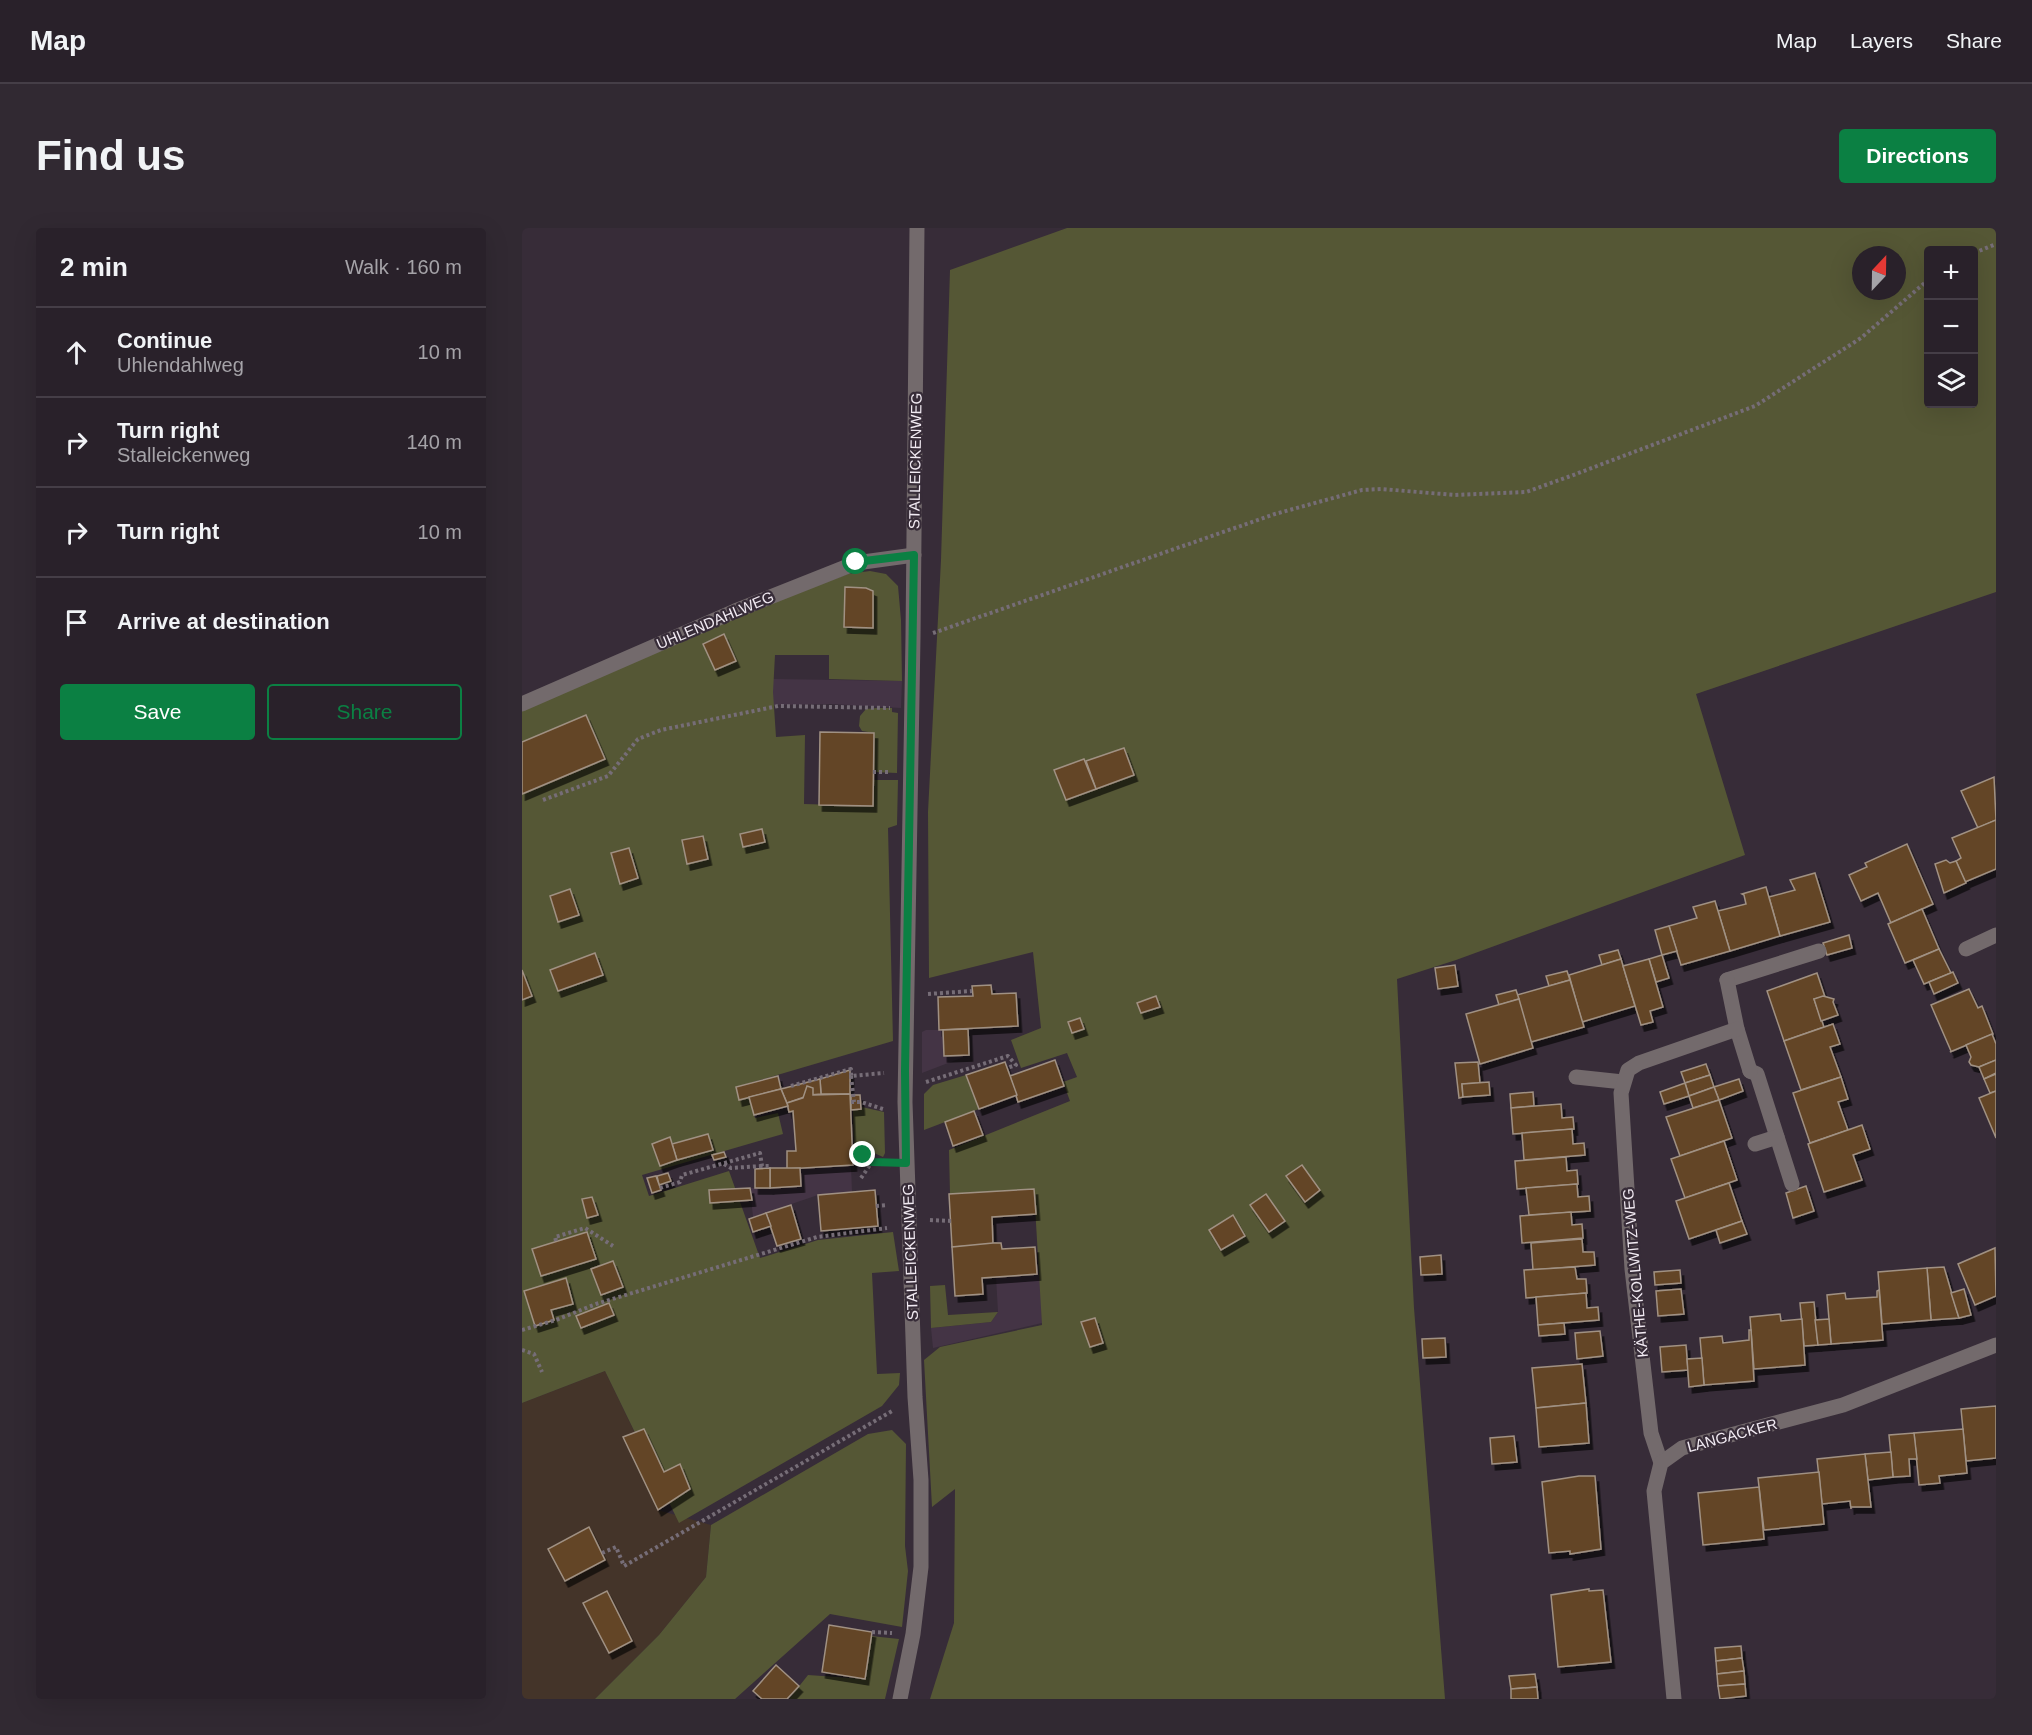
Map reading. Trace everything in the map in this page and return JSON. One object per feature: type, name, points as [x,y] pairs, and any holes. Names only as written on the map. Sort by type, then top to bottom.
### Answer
[{"type":"street","name":"STALLEICKENWEG","points":[[900,1699],[913,1634],[921,1567],[921,1480],[915,1397],[905,1109],[917,228]]},
{"type":"street","name":"UHLENDAHLWEG","points":[[522,704],[735,611],[856,562],[914,555]]},
{"type":"street","points":[[1966,949],[1996,935]]},
{"type":"street","points":[[1792,1184],[1757,1074],[1750,1071],[1737,1029],[1727,980],[1819,951]]},
{"type":"street","points":[[1576,1077],[1623,1082],[1628,1070],[1639,1063],[1737,1029]]},
{"type":"street","name":"KÄTHE-KOLLWITZ-WEG","points":[[1623,1082],[1621,1093],[1632,1269],[1651,1433],[1661,1462]]},
{"type":"street","points":[[1755,1144],[1777,1137]]},
{"type":"street","name":"LANGACKER","points":[[1661,1462],[1682,1448],[1843,1404],[1996,1345]]},
{"type":"street","points":[[1661,1462],[1654,1491],[1674,1699]]},
{"type":"path","points":[[1978,251],[1996,244]]},
{"type":"path","points":[[913,640],[1275,514],[1362,490],[1382,489],[1454,495],[1527,492],[1755,406],[1861,338],[1924,284]]},
{"type":"path","points":[[543,800],[608,776],[638,739],[661,730],[778,706],[912,708]]},
{"type":"path","points":[[908,996],[972,990]]},
{"type":"path","points":[[905,1092],[921,1083],[1008,1056],[1016,1065],[1007,1068]]},
{"type":"path","points":[[792,1086],[851,1069],[852,1102],[861,1102],[884,1109],[905,1109]]},
{"type":"path","points":[[851,1076],[905,1071]]},
{"type":"path","points":[[660,1188],[680,1182],[682,1175],[760,1153],[762,1166]]},
{"type":"path","points":[[853,1155],[863,1155],[872,1162],[906,1163]]},
{"type":"path","points":[[861,1178],[872,1162]]},
{"type":"path","points":[[724,1163],[731,1168],[770,1166]]},
{"type":"path","points":[[522,1330],[556,1320],[596,1304],[817,1237],[909,1225]]},
{"type":"path","points":[[556,1241],[555,1237],[585,1228],[612,1246]]},
{"type":"path","points":[[522,1350],[534,1354],[542,1372]]},
{"type":"path","points":[[602,1553],[616,1547],[624,1566],[915,1397]]},
{"type":"shaded area","points":[[773,679],[902,681],[901,708],[832,704],[773,705]]},
{"type":"shaded area","points":[[943,1030],[944,1056],[969,1055],[922,1073],[922,1032]]},
{"type":"shaded area","points":[[851,1165],[852,1192],[818,1195],[753,1217],[750,1188],[755,1188],[800,1168]]},
{"type":"shaded area","points":[[1041,1274],[1042,1323],[933,1348],[931,1328],[991,1322],[998,1312],[996,1277]]},
{"type":"shaded area","points":[[605,1371],[635,1433],[658,1510],[711,1525],[706,1577],[659,1635],[595,1699],[522,1699],[522,1403]]},
{"type":"green space","points":[[1067,228],[1996,228],[1996,592],[1696,694],[1745,855],[1456,960],[1397,979],[1414,1308],[1445,1699],[930,1699],[954,1623],[955,1489],[932,1507],[924,1360],[940,1347],[1042,1325],[1034,1189],[950,1194],[949,1150],[1070,1101],[1063,1082],[1077,1077],[1067,1053],[1021,1068],[1011,1040],[1041,1028],[1033,952],[929,978],[928,812],[941,560],[950,270]]},
{"type":"green space","points":[[870,571],[886,574],[898,586],[902,681],[829,679],[829,655],[775,655],[773,692],[776,737],[805,735],[804,804],[873,806],[873,780],[898,780],[897,825],[888,828],[893,1041],[736,1087],[739,1100],[749,1097],[755,1118],[778,1113],[783,1134],[642,1175],[649,1196],[729,1171],[760,1258],[818,1240],[893,1232],[899,1271],[872,1273],[877,1374],[900,1373],[899,1385],[882,1406],[679,1523],[605,1371],[522,1403],[522,706],[738,615],[848,574]]},
{"type":"green space","points":[[892,708],[892,712],[898,713],[897,773],[873,772],[874,733],[862,731],[859,726],[860,716],[866,709]]},
{"type":"green space","points":[[966,1075],[979,1109],[924,1130],[924,1094],[933,1085]]},
{"type":"green space","points":[[862,1107],[884,1112],[885,1153],[883,1157],[863,1148],[854,1148],[853,1110],[861,1110]]},
{"type":"green space","points":[[945,1285],[948,1315],[998,1312],[991,1322],[931,1328],[930,1286]]},
{"type":"green space","points":[[892,1430],[906,1444],[905,1546],[908,1571],[902,1627],[830,1614],[735,1699],[595,1699],[659,1635],[706,1577],[711,1525],[868,1434]]},
{"type":"green space","points":[[871,1636],[899,1639],[885,1699],[789,1699],[808,1675],[865,1679]]},
{"type":"building","points":[[845,587],[866,588],[873,591],[873,628],[844,627]]},
{"type":"building","points":[[724,634],[736,661],[715,670],[703,644]]},
{"type":"building","points":[[586,715],[605,759],[522,794],[522,742]]},
{"type":"building","points":[[820,732],[874,733],[873,806],[819,805]]},
{"type":"building","points":[[1124,748],[1134,775],[1096,789],[1086,761]]},
{"type":"building","points":[[1084,759],[1096,789],[1066,800],[1054,770]]},
{"type":"building","points":[[1994,777],[1996,820],[1978,828],[1961,791]]},
{"type":"building","points":[[1996,820],[1996,869],[1965,882],[1956,861],[1961,858],[1952,838]]},
{"type":"building","points":[[762,829],[765,842],[743,847],[740,834]]},
{"type":"building","points":[[703,836],[708,859],[687,864],[682,840]]},
{"type":"building","points":[[1907,844],[1933,904],[1891,923],[1878,893],[1861,901],[1849,875],[1867,867],[1865,863]]},
{"type":"building","points":[[629,848],[638,878],[620,884],[611,853]]},
{"type":"building","points":[[1946,860],[1950,863],[1956,861],[1966,883],[1944,893],[1935,864]]},
{"type":"building","points":[[1815,873],[1830,922],[1780,936],[1769,897],[1795,890],[1790,880]]},
{"type":"building","points":[[1766,887],[1780,936],[1730,951],[1718,911],[1746,904],[1742,894]]},
{"type":"building","points":[[570,889],[579,915],[558,922],[550,896]]},
{"type":"building","points":[[1715,901],[1730,951],[1681,965],[1669,926],[1697,918],[1693,907]]},
{"type":"building","points":[[1922,909],[1939,949],[1905,963],[1888,924]]},
{"type":"building","points":[[1669,926],[1677,951],[1662,955],[1655,930]]},
{"type":"building","points":[[1849,935],[1852,948],[1827,955],[1823,943]]},
{"type":"building","points":[[1939,949],[1951,973],[1924,984],[1913,960]]},
{"type":"building","points":[[1618,950],[1621,959],[1602,965],[1599,955]]},
{"type":"building","points":[[595,953],[603,975],[558,991],[550,970]]},
{"type":"building","points":[[1662,955],[1669,978],[1656,982],[1649,959]]},
{"type":"building","points":[[1621,959],[1635,1006],[1582,1022],[1569,975]]},
{"type":"building","points":[[1649,959],[1663,1007],[1650,1011],[1653,1022],[1641,1025],[1623,966]]},
{"type":"building","points":[[1455,965],[1458,986],[1438,989],[1435,968]]},
{"type":"building","points":[[522,970],[532,996],[522,1000]]},
{"type":"building","points":[[1567,971],[1570,980],[1549,986],[1546,976]]},
{"type":"building","points":[[1953,972],[1958,983],[1934,994],[1929,982]]},
{"type":"building","points":[[1817,973],[1825,997],[1814,999],[1824,1027],[1784,1041],[1767,991]]},
{"type":"building","points":[[1570,980],[1584,1027],[1531,1042],[1517,995]]},
{"type":"building","points":[[991,985],[992,994],[1016,993],[1018,1026],[939,1030],[938,997],[973,996],[972,986]]},
{"type":"building","points":[[1969,989],[1978,1008],[1982,1006],[1993,1034],[1950,1052],[1931,1005]]},
{"type":"building","points":[[1516,990],[1519,999],[1499,1005],[1496,995]]},
{"type":"building","points":[[1156,996],[1160,1007],[1141,1013],[1137,1003]]},
{"type":"building","points":[[1823,996],[1834,999],[1838,1015],[1821,1021],[1814,999]]},
{"type":"building","points":[[1519,999],[1533,1048],[1480,1064],[1466,1014]]},
{"type":"building","points":[[1080,1018],[1084,1029],[1072,1033],[1068,1022]]},
{"type":"building","points":[[1833,1024],[1840,1044],[1830,1047],[1841,1077],[1801,1090],[1784,1041]]},
{"type":"building","points":[[968,1029],[969,1055],[944,1056],[943,1030]]},
{"type":"building","points":[[1992,1034],[1996,1044],[1996,1060],[1979,1067],[1971,1065],[1969,1062],[1971,1057],[1966,1045]]},
{"type":"building","points":[[1055,1060],[1064,1086],[1018,1102],[1010,1076]]},
{"type":"building","points":[[1996,1060],[1996,1073],[1984,1079],[1979,1067]]},
{"type":"building","points":[[1005,1062],[1017,1095],[979,1109],[966,1075]]},
{"type":"building","points":[[1478,1062],[1480,1083],[1462,1084],[1463,1097],[1459,1098],[1455,1063]]},
{"type":"building","points":[[1706,1064],[1710,1075],[1685,1083],[1681,1072]]},
{"type":"building","points":[[850,1070],[850,1094],[821,1094],[820,1079]]},
{"type":"building","points":[[1996,1074],[1996,1091],[1990,1093],[1984,1079]]},
{"type":"building","points":[[1710,1075],[1714,1087],[1689,1096],[1685,1083]]},
{"type":"building","points":[[778,1076],[781,1089],[739,1100],[736,1087]]},
{"type":"building","points":[[1841,1077],[1848,1099],[1838,1102],[1848,1130],[1810,1143],[1793,1093]]},
{"type":"building","points":[[820,1079],[821,1094],[810,1095],[787,1103],[781,1089]]},
{"type":"building","points":[[1739,1079],[1743,1091],[1719,1100],[1714,1087]]},
{"type":"building","points":[[1489,1082],[1490,1095],[1463,1097],[1462,1084]]},
{"type":"building","points":[[1685,1083],[1689,1096],[1664,1104],[1660,1092]]},
{"type":"building","points":[[807,1086],[813,1088],[813,1095],[850,1094],[853,1165],[787,1169],[787,1151],[796,1151],[793,1111],[789,1112],[787,1103],[803,1098]]},
{"type":"building","points":[[1714,1087],[1719,1100],[1693,1108],[1689,1096]]},
{"type":"building","points":[[781,1089],[788,1106],[754,1115],[749,1097]]},
{"type":"building","points":[[1996,1091],[1996,1138],[1979,1098]]},
{"type":"building","points":[[1533,1092],[1534,1106],[1511,1108],[1510,1094]]},
{"type":"building","points":[[851,1095],[860,1095],[861,1109],[851,1110]]},
{"type":"building","points":[[1719,1100],[1732,1138],[1680,1156],[1666,1117]]},
{"type":"building","points":[[1561,1104],[1562,1118],[1573,1117],[1574,1129],[1513,1134],[1511,1108]]},
{"type":"building","points":[[974,1111],[983,1135],[953,1146],[945,1122]]},
{"type":"building","points":[[1862,1125],[1870,1149],[1853,1155],[1862,1180],[1824,1192],[1808,1144]]},
{"type":"building","points":[[1572,1129],[1573,1144],[1584,1143],[1585,1155],[1524,1160],[1522,1133]]},
{"type":"building","points":[[708,1134],[713,1150],[677,1160],[672,1144]]},
{"type":"building","points":[[670,1137],[677,1160],[660,1166],[652,1144]]},
{"type":"building","points":[[1724,1141],[1737,1180],[1685,1198],[1671,1159]]},
{"type":"building","points":[[724,1152],[726,1157],[714,1160],[712,1155]]},
{"type":"building","points":[[1566,1157],[1567,1171],[1577,1170],[1578,1184],[1517,1189],[1515,1161]]},
{"type":"building","points":[[1302,1165],[1320,1190],[1305,1202],[1286,1176]]},
{"type":"building","points":[[770,1168],[800,1168],[801,1186],[770,1188]]},
{"type":"building","points":[[770,1168],[770,1188],[755,1188],[755,1169]]},
{"type":"building","points":[[668,1173],[671,1181],[659,1185],[657,1176]]},
{"type":"building","points":[[656,1176],[661,1190],[652,1193],[647,1178]]},
{"type":"building","points":[[1729,1183],[1742,1221],[1689,1239],[1676,1201]]},
{"type":"building","points":[[1577,1184],[1578,1197],[1589,1196],[1590,1211],[1529,1215],[1526,1188]]},
{"type":"building","points":[[1806,1186],[1814,1211],[1793,1218],[1786,1193]]},
{"type":"building","points":[[750,1188],[752,1200],[710,1203],[709,1190]]},
{"type":"building","points":[[1034,1189],[1036,1214],[992,1217],[993,1245],[952,1247],[949,1194]]},
{"type":"building","points":[[875,1190],[878,1226],[821,1231],[818,1195]]},
{"type":"building","points":[[1266,1194],[1285,1221],[1269,1232],[1250,1205]]},
{"type":"building","points":[[592,1197],[598,1215],[587,1218],[582,1199]]},
{"type":"building","points":[[791,1205],[801,1239],[777,1246],[766,1213]]},
{"type":"building","points":[[1571,1212],[1572,1225],[1582,1224],[1583,1238],[1522,1243],[1520,1216]]},
{"type":"building","points":[[766,1213],[771,1226],[753,1232],[749,1219]]},
{"type":"building","points":[[1233,1215],[1245,1236],[1221,1250],[1209,1230]]},
{"type":"building","points":[[1742,1221],[1747,1234],[1720,1243],[1716,1230]]},
{"type":"building","points":[[587,1232],[596,1259],[541,1276],[532,1249]]},
{"type":"building","points":[[1582,1239],[1583,1252],[1594,1252],[1595,1265],[1533,1270],[1531,1243]]},
{"type":"building","points":[[1001,1243],[1002,1249],[1035,1247],[1037,1274],[982,1278],[983,1294],[955,1296],[952,1247]]},
{"type":"building","points":[[1995,1248],[1996,1296],[1975,1305],[1958,1264]]},
{"type":"building","points":[[1441,1255],[1442,1274],[1421,1275],[1420,1257]]},
{"type":"building","points":[[613,1261],[623,1287],[601,1295],[591,1269]]},
{"type":"building","points":[[1575,1267],[1577,1279],[1586,1279],[1587,1293],[1526,1298],[1524,1270]]},
{"type":"building","points":[[1944,1267],[1959,1318],[1931,1320],[1927,1268]]},
{"type":"building","points":[[1927,1268],[1931,1320],[1882,1324],[1878,1272]]},
{"type":"building","points":[[1680,1270],[1681,1283],[1655,1285],[1654,1272]]},
{"type":"building","points":[[566,1278],[573,1304],[551,1310],[554,1320],[535,1326],[524,1291]]},
{"type":"building","points":[[1681,1289],[1684,1314],[1658,1316],[1656,1291]]},
{"type":"building","points":[[1964,1289],[1971,1315],[1959,1318],[1951,1293]]},
{"type":"building","points":[[1879,1290],[1883,1340],[1831,1344],[1827,1295],[1845,1293],[1846,1299],[1877,1297]]},
{"type":"building","points":[[1586,1293],[1587,1308],[1598,1307],[1599,1320],[1538,1325],[1536,1297]]},
{"type":"building","points":[[1814,1302],[1818,1345],[1804,1346],[1800,1303]]},
{"type":"building","points":[[609,1303],[614,1315],[581,1328],[576,1316]]},
{"type":"building","points":[[1780,1314],[1781,1321],[1802,1319],[1805,1365],[1754,1369],[1750,1317]]},
{"type":"building","points":[[1095,1318],[1103,1343],[1090,1347],[1081,1322]]},
{"type":"building","points":[[1829,1319],[1831,1344],[1818,1345],[1815,1320]]},
{"type":"building","points":[[1564,1323],[1565,1334],[1539,1336],[1538,1325]]},
{"type":"building","points":[[1749,1330],[1751,1330],[1754,1381],[1704,1385],[1700,1338],[1722,1336],[1723,1343],[1749,1340]]},
{"type":"building","points":[[1600,1331],[1603,1356],[1577,1359],[1575,1333]]},
{"type":"building","points":[[1445,1338],[1446,1357],[1423,1358],[1422,1339]]},
{"type":"building","points":[[1686,1345],[1688,1370],[1662,1372],[1660,1347]]},
{"type":"building","points":[[1702,1358],[1704,1385],[1689,1387],[1687,1359]]},
{"type":"building","points":[[1582,1364],[1586,1403],[1536,1408],[1532,1368]]},
{"type":"building","points":[[1586,1403],[1589,1443],[1539,1447],[1536,1408]]},
{"type":"building","points":[[1996,1406],[1996,1458],[1966,1461],[1961,1409]]},
{"type":"building","points":[[644,1429],[664,1472],[680,1464],[690,1489],[658,1510],[623,1437]]},
{"type":"building","points":[[1963,1429],[1967,1473],[1939,1476],[1940,1483],[1919,1485],[1914,1433]]},
{"type":"building","points":[[1914,1433],[1917,1459],[1909,1459],[1910,1476],[1893,1477],[1889,1435]]},
{"type":"building","points":[[1514,1436],[1517,1462],[1492,1464],[1490,1438]]},
{"type":"building","points":[[1891,1452],[1893,1477],[1868,1480],[1865,1454]]},
{"type":"building","points":[[1865,1454],[1871,1507],[1851,1507],[1851,1509],[1850,1501],[1822,1504],[1817,1459]]},
{"type":"building","points":[[1819,1472],[1824,1524],[1764,1530],[1758,1478]]},
{"type":"building","points":[[1595,1476],[1601,1549],[1570,1554],[1570,1551],[1549,1553],[1542,1482]]},
{"type":"building","points":[[1759,1487],[1764,1539],[1703,1545],[1698,1493]]},
{"type":"building","points":[[589,1527],[605,1560],[565,1581],[548,1549]]},
{"type":"building","points":[[1589,1589],[1589,1591],[1603,1590],[1611,1662],[1558,1667],[1551,1595]]},
{"type":"building","points":[[607,1591],[632,1641],[609,1653],[583,1603]]},
{"type":"building","points":[[829,1625],[872,1632],[865,1679],[822,1672]]},
{"type":"building","points":[[1741,1646],[1742,1658],[1716,1661],[1715,1648]]},
{"type":"building","points":[[1742,1658],[1744,1671],[1717,1674],[1716,1661]]},
{"type":"building","points":[[776,1665],[799,1686],[787,1699],[762,1699],[753,1691]]},
{"type":"building","points":[[1744,1671],[1745,1684],[1718,1686],[1717,1674]]},
{"type":"building","points":[[1535,1674],[1537,1687],[1511,1689],[1509,1676]]},
{"type":"building","points":[[1745,1684],[1746,1696],[1720,1699],[1718,1686]]},
{"type":"building","points":[[1537,1687],[1538,1699],[1511,1699],[1511,1689]]},
{"type":"route","points":[[856,562],[914,555],[905,1071],[906,1163],[872,1162],[863,1155]]}]
